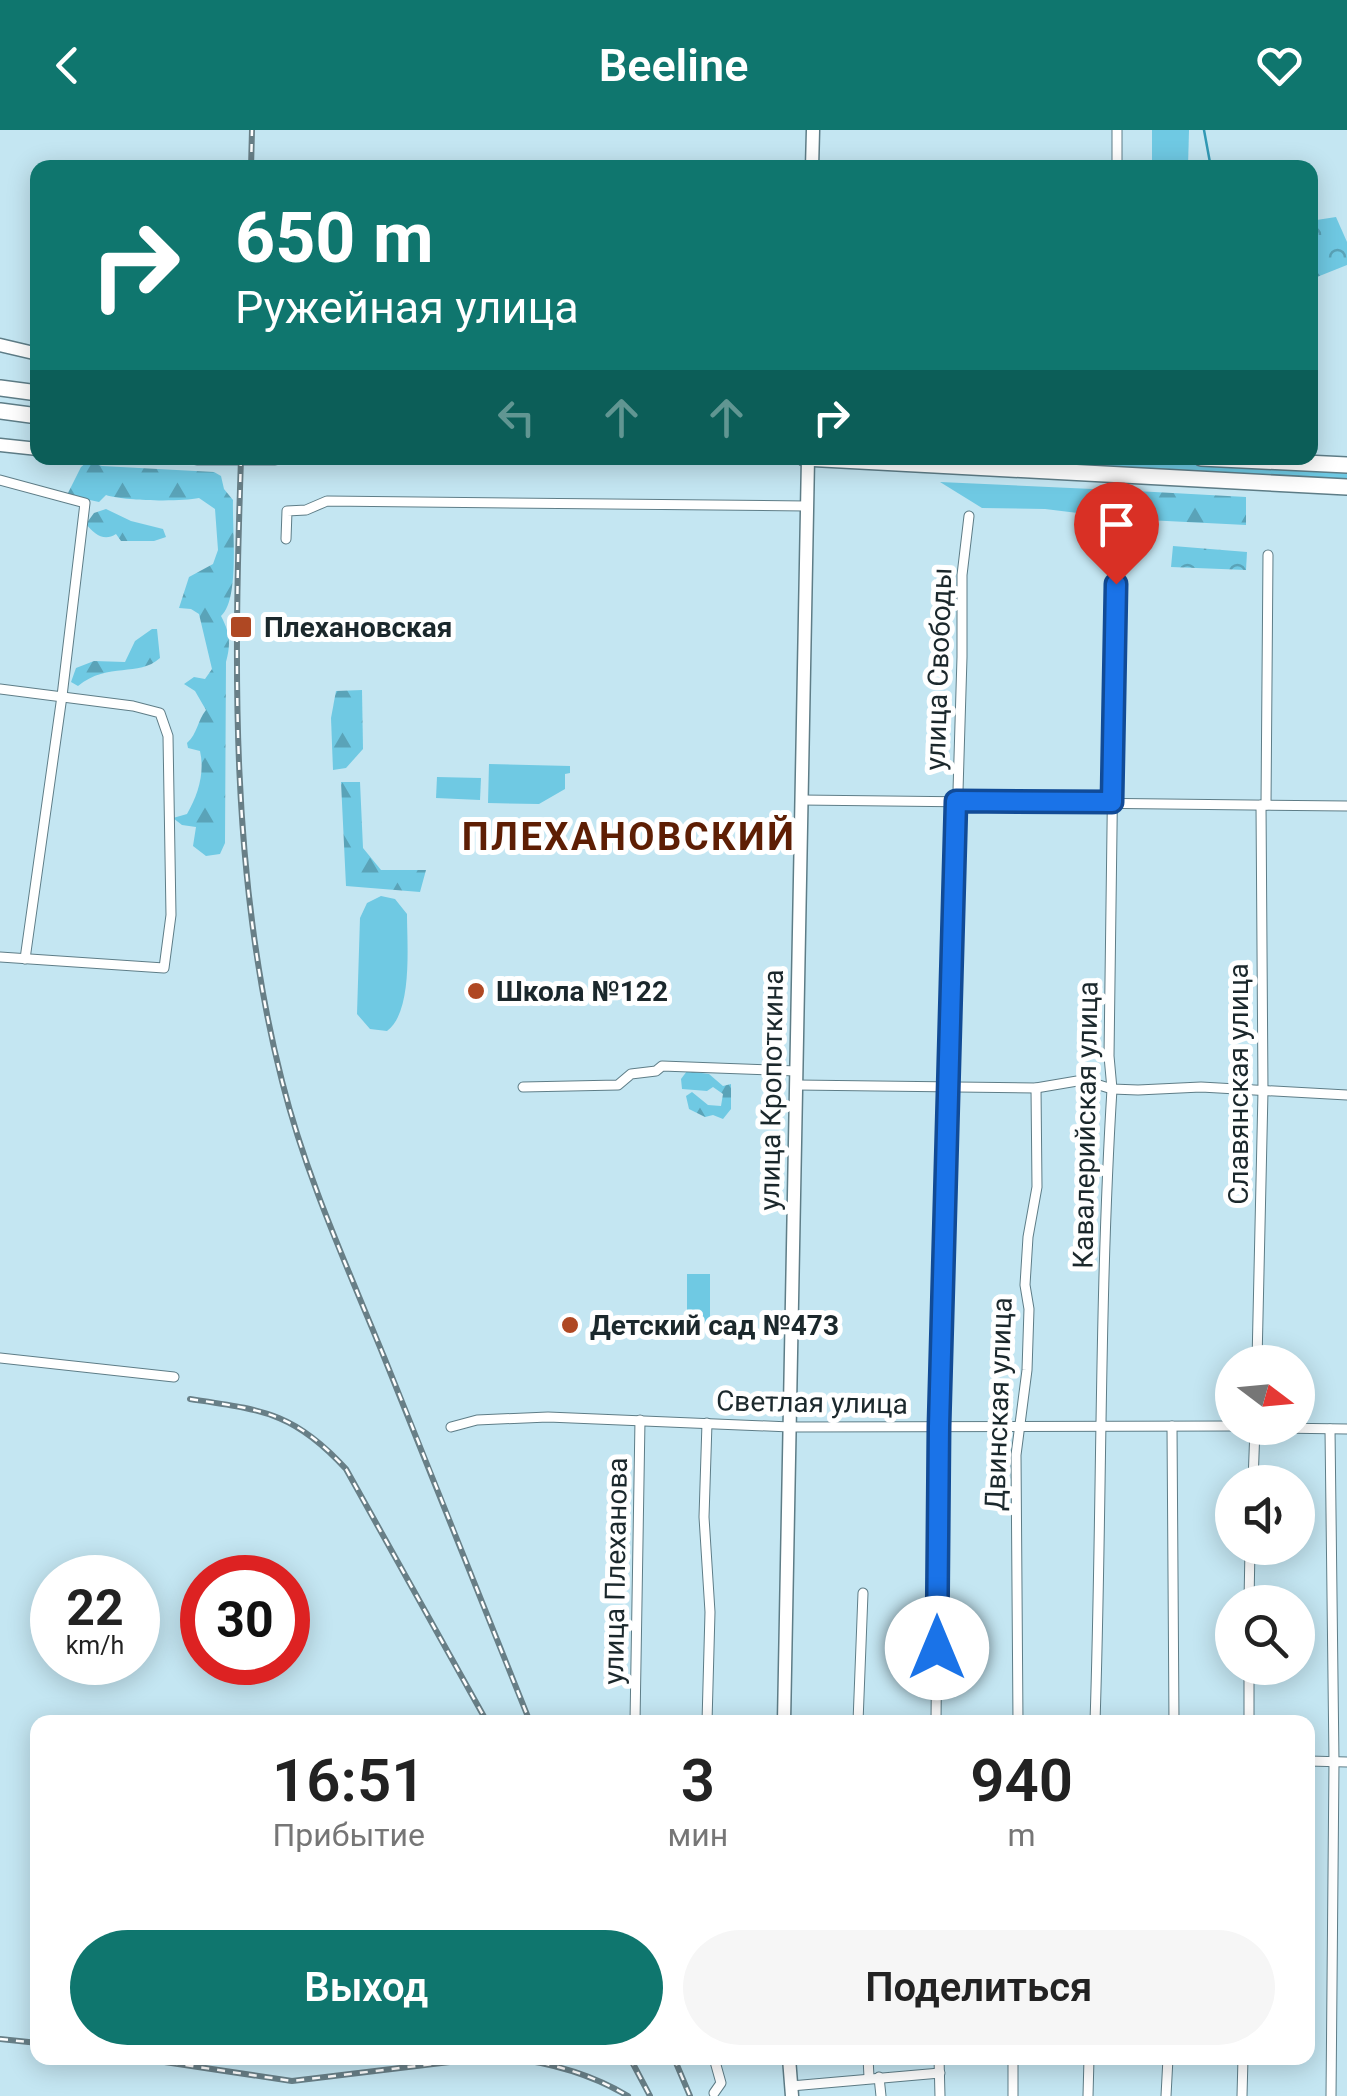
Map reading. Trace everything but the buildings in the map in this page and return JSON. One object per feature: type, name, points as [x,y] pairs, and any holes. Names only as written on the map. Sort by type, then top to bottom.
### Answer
[{"type":"highway","points":[[0,388],[30,392]]},
{"type":"highway","points":[[0,411],[30,415]]},
{"type":"highway","points":[[1318,464],[1347,466]]},
{"type":"highway","points":[[937,465],[1347,487]]},
{"type":"main road","points":[[812,160],[813,130]]},
{"type":"main road","points":[[0,345],[30,352]]},
{"type":"main road","points":[[0,445],[30,448]]},
{"type":"main road","name":"улица Кропоткина","points":[[784,1715],[807,465]]},
{"type":"main road","points":[[790,2065],[792,2091]]},
{"type":"street","points":[[1117,130],[1117,160]]},
{"type":"street","points":[[0,480],[85,503],[25,959]]},
{"type":"street","points":[[286,538],[288,511],[306,510],[327,500],[806,506]]},
{"type":"street","name":"улица Свободы","points":[[936,1715],[939,1426],[962,574],[968,516]]},
{"type":"street","name":"Кавалерийская улица","points":[[1094,1715],[1102,1498],[1098,1425],[1112,1089],[1108,1056],[1116,527]]},
{"type":"street","name":"Славянская улица","points":[[1256,1345],[1268,555]]},
{"type":"street","points":[[0,688],[160,713],[168,736],[171,916],[164,968],[0,957]]},
{"type":"street","points":[[801,800],[1347,806]]},
{"type":"street","points":[[522,1086],[618,1085],[631,1074],[656,1071],[662,1066],[950,1088],[1036,1088],[1083,1080],[1112,1089],[1201,1087],[1347,1095]]},
{"type":"street","name":"Двинская улица","points":[[1018,1715],[1017,1427],[1027,1370],[1028,1237],[1037,1187],[1036,1088]]},
{"type":"street","points":[[0,1358],[174,1377]]},
{"type":"street","name":"Светлая улица","points":[[451,1427],[478,1420],[548,1417],[790,1427],[1215,1426]]},
{"type":"street","name":"улица Плеханова","points":[[635,1715],[640,1420]]},
{"type":"street","points":[[707,1423],[704,1517],[710,1612],[707,1715]]},
{"type":"street","points":[[1172,1426],[1174,1715]]},
{"type":"street","points":[[1315,1429],[1347,1429]]},
{"type":"street","points":[[1330,1429],[1334,1762],[1331,2096]]},
{"type":"street","points":[[858,1715],[864,1593]]},
{"type":"street","points":[[1249,1685],[1249,1715]]},
{"type":"street","points":[[1315,1762],[1347,1762]]},
{"type":"street","points":[[714,2093],[721,2084],[716,2065]]},
{"type":"street","points":[[870,2065],[882,2096]]},
{"type":"street","points":[[939,2065],[940,2096]]},
{"type":"street","points":[[1013,2065],[1013,2096]]},
{"type":"street","points":[[1088,2096],[1089,2065]]},
{"type":"street","points":[[1166,2096],[1168,2065]]},
{"type":"street","points":[[1242,2096],[1243,2065]]},
{"type":"street","points":[[792,2091],[874,2077],[940,2073]]},
{"type":"green space","points":[[1152,130],[1189,130],[1188,160],[1152,160]]},
{"type":"green space","points":[[1336,217],[1347,242],[1347,265],[1318,277],[1318,220]]},
{"type":"green space","points":[[1086,465],[1261,465],[1347,470],[1347,481]]},
{"type":"green space","points":[[81,467],[214,472],[221,476],[224,489],[233,500],[233,579],[227,608],[221,616],[229,644],[225,843],[220,854],[206,856],[193,846],[196,827],[182,825],[173,818],[187,814],[201,776],[200,751],[188,748],[187,743],[206,710],[195,691],[184,684],[194,677],[205,679],[212,669],[199,614],[179,608],[189,577],[213,564],[218,550],[215,509],[199,498],[152,500],[106,495],[99,502],[67,495]]},
{"type":"green space","points":[[940,482],[1136,491],[1127,519],[1045,509],[982,508]]},
{"type":"green space","points":[[1136,491],[1246,497],[1246,525],[1127,519]]},
{"type":"green space","points":[[106,509],[131,521],[163,529],[166,537],[121,541],[116,534],[100,536],[86,524],[94,513]]},
{"type":"green space","points":[[1173,546],[1247,552],[1246,570],[1171,567]]},
{"type":"green space","points":[[157,629],[160,658],[151,664],[101,674],[78,686],[71,682],[76,668],[94,661],[125,662],[135,641]]},
{"type":"green space","points":[[362,690],[363,749],[346,768],[333,770],[331,718],[336,691]]},
{"type":"green space","points":[[489,764],[570,766],[570,773],[565,774],[565,789],[539,804],[488,803]]},
{"type":"green space","points":[[437,777],[481,778],[480,800],[436,798]]},
{"type":"green space","points":[[341,782],[360,782],[363,848],[381,870],[426,870],[420,892],[346,886]]},
{"type":"green space","points":[[381,896],[395,899],[407,914],[405,994],[395,1022],[387,1031],[370,1029],[357,1014],[360,918],[367,903]]},
{"type":"green space","points":[[687,1071],[709,1074],[723,1086],[731,1084],[731,1109],[723,1119],[705,1117],[689,1109],[686,1096],[692,1092],[708,1105],[721,1106],[723,1094],[713,1087],[707,1091],[682,1089],[681,1079]]},
{"type":"green space","points":[[687,1274],[710,1274],[710,1324],[687,1324]]},
{"type":"waterway","points":[[1204,130],[1210,160]]},
{"type":"railway","points":[[251,160],[252,130]]},
{"type":"railway","points":[[241,465],[237,693],[244,850],[265,1004],[282,1081],[328,1221],[527,1715]]},
{"type":"railway","points":[[190,1399],[276,1417],[310,1436],[346,1469],[483,1715]]},
{"type":"railway","points":[[0,2039],[30,2042]]},
{"type":"railway","points":[[185,2065],[292,2081],[425,2065]]},
{"type":"railway","points":[[548,2065],[600,2081],[628,2096]]},
{"type":"railway","points":[[634,2065],[650,2096]]},
{"type":"railway","points":[[677,2065],[690,2096]]},
{"type":"place","name":"Плехановская","points":[[241,627]]},
{"type":"place","name":"Школа №122","points":[[476,991]]},
{"type":"place","name":"Детский сад №473","points":[[570,1325]]},
{"type":"district","name":"ПЛЕХАНОВСКИЙ","points":[[629,837]]},
{"type":"route","points":[[937,1648],[956,801],[1112,802],[1116,584]]}]
